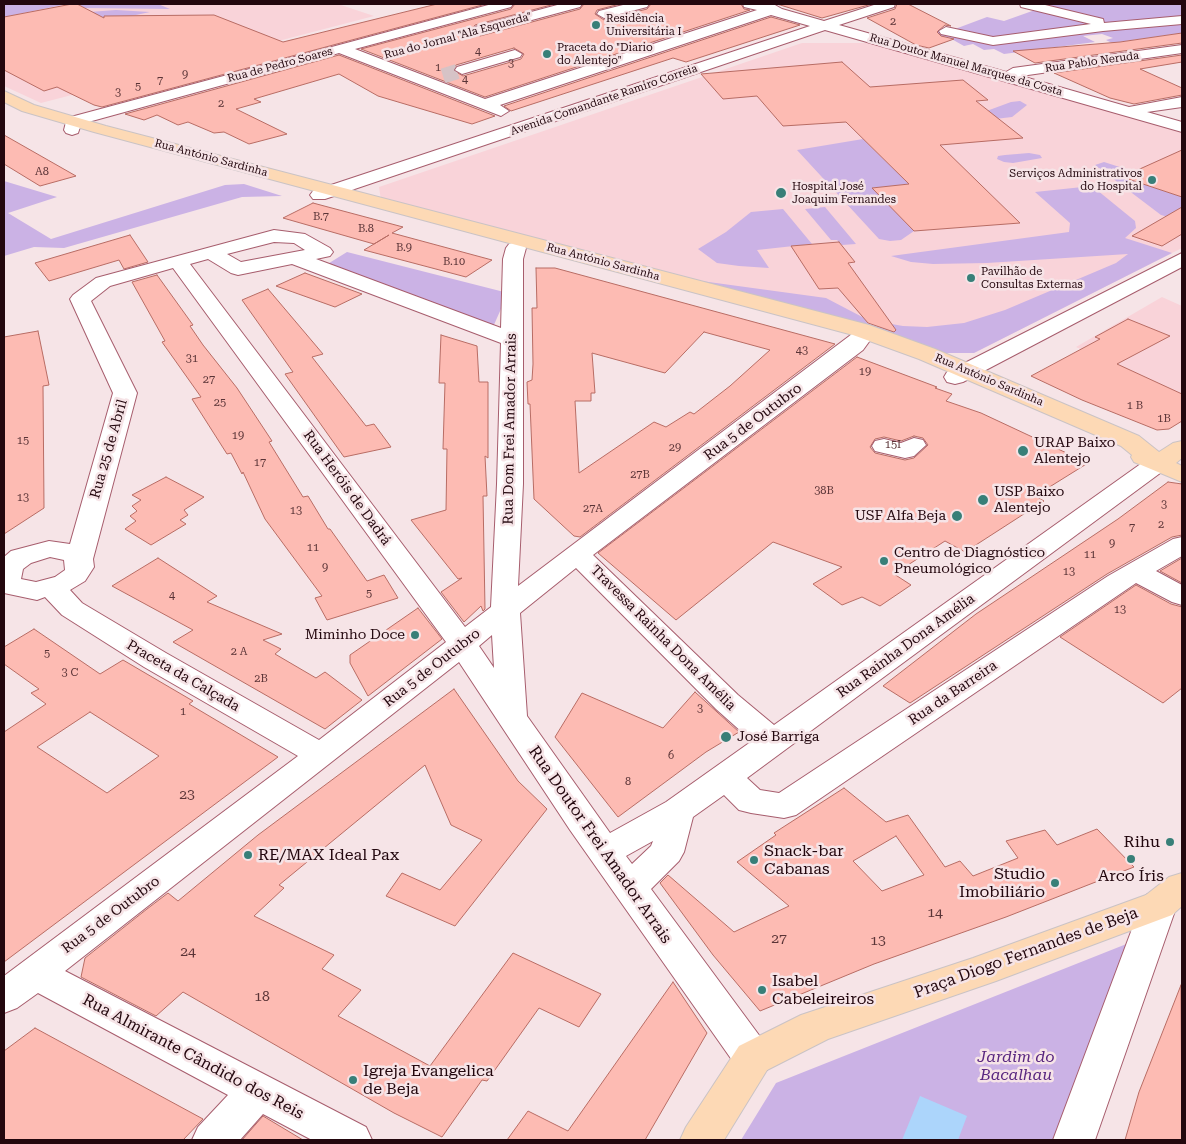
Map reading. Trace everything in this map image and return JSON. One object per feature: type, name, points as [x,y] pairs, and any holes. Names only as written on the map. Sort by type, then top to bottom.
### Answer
[{"type":"main road","name":"Rua António Sardinha","points":[[4,96],[28,108],[38,116],[72,126],[325,193],[861,330],[900,343],[961,374],[1170,469]]},
{"type":"main road","name":"Rua António Sardinha","points":[[325,193],[516,248],[860,339],[961,374]]},
{"type":"main road","points":[[1170,469],[1182,448]]},
{"type":"main road","name":"Praça Diogo Fernandes de Beja","points":[[753,1058],[815,1027],[983,970],[1171,896]]},
{"type":"main road","points":[[701,1140],[753,1058]]},
{"type":"street","points":[[470,4],[488,9]]},
{"type":"street","name":"Rua de Pedro Soares","points":[[72,126],[341,48],[506,4]]},
{"type":"street","name":"Rua do Jornal \"Ala Esquerda\"","points":[[466,34],[575,4]]},
{"type":"street","points":[[604,14],[642,4]]},
{"type":"street","points":[[678,26],[750,4]]},
{"type":"street","name":"Rua Doutor Manuel Marques da Costa","points":[[750,4],[1128,110],[1182,127]]},
{"type":"street","points":[[484,104],[792,4]]},
{"type":"street","name":"Avenida Comandante Ramiro Correia","points":[[325,193],[889,4]]},
{"type":"street","points":[[1026,4],[1052,8],[1114,26]]},
{"type":"street","points":[[987,40],[1052,8]]},
{"type":"street","points":[[946,31],[987,40],[1182,20]]},
{"type":"street","points":[[341,48],[533,124]]},
{"type":"street","name":"Rua Pablo Neruda","points":[[1001,74],[1182,49]]},
{"type":"street","name":"Rua do Jornal \"Ala Esquerda\"","points":[[370,60],[395,53]]},
{"type":"street","points":[[462,70],[515,54]]},
{"type":"street","points":[[425,81],[444,76]]},
{"type":"street","points":[[1128,110],[1182,102]]},
{"type":"street","name":"Rua 25 de Abril","points":[[79,559],[125,394],[80,299],[103,282],[178,260],[274,236],[298,238],[323,252],[238,269],[212,253]]},
{"type":"street","name":"Rua Dom Frei Amador Arrais","points":[[505,610],[510,484],[513,259],[516,248]]},
{"type":"street","points":[[294,258],[511,339]]},
{"type":"street","points":[[961,374],[1182,259]]},
{"type":"street","name":"Rua Heróis de Dadrá","points":[[178,260],[463,646],[512,718]]},
{"type":"street","name":"Rua 5 de Outubro","points":[[4,997],[463,646],[505,610],[577,554],[855,345],[860,339]]},
{"type":"street","points":[[884,446],[905,451],[914,445]]},
{"type":"street","name":"Rua Rainha Dona Amélia","points":[[605,852],[678,811],[773,742],[1170,469]]},
{"type":"street","name":"Rua 25 de Abril","points":[[17,561],[92,510]]},
{"type":"street","name":"Rua da Barreira","points":[[725,777],[751,801],[784,806],[1136,572],[1182,545]]},
{"type":"street","points":[[17,561],[62,549],[73,553],[79,559],[80,567],[75,575],[65,583],[26,590]]},
{"type":"street","name":"Travessa Rainha Dona Amélia","points":[[577,554],[727,702],[773,742]]},
{"type":"street","name":"Praceta da Calçada","points":[[17,561],[7,572],[7,580],[13,587],[26,590],[80,614],[155,660],[321,755]]},
{"type":"street","points":[[1136,572],[1182,596]]},
{"type":"street","points":[[505,610],[512,718]]},
{"type":"street","name":"Rua Doutor Frei Amador Arrais","points":[[512,718],[630,888],[753,1058]]},
{"type":"street","points":[[630,888],[667,852],[678,811]]},
{"type":"street","name":"Praça Diogo Fernandes de Beja","points":[[1074,1140],[1171,896]]},
{"type":"street","name":"Rua Almirante Cândido dos Reis","points":[[35,973],[351,1140]]},
{"type":"street","points":[[213,1140],[258,1091]]},
{"type":"shaded area","points":[[4,4],[338,4],[374,16],[41,103],[4,86]]},
{"type":"shaded area","name":"Hospital José Joaquim Fernandes","points":[[802,43],[872,43],[1025,85],[1182,133],[1182,248],[974,353],[381,200],[379,187]]},
{"type":"shaded area","points":[[1162,297],[1182,306],[1182,394],[1076,347]]},
{"type":"green space","points":[[4,4],[67,4],[4,17]]},
{"type":"green space","points":[[77,4],[158,4],[170,9],[85,8]]},
{"type":"green space","points":[[1052,4],[1182,4],[1182,36],[1175,34],[1112,43],[1106,40],[1113,38],[1102,34],[1083,36],[1095,42],[1004,54],[994,49],[984,50],[973,44],[964,46],[948,37],[941,38],[929,32],[955,29],[987,17],[1004,21]]},
{"type":"green space","points":[[116,10],[150,12],[89,25],[89,12]]},
{"type":"green space","points":[[1020,101],[1027,105],[1012,117],[978,121],[973,116],[1011,102]]},
{"type":"green space","points":[[863,139],[909,184],[873,188],[914,231],[901,240],[879,239],[797,150]]},
{"type":"green space","points":[[1029,153],[1040,155],[1042,158],[1013,163],[997,159],[998,156]]},
{"type":"green space","points":[[1104,162],[1132,171],[1137,169],[1122,177],[1182,197],[1182,212],[1172,218],[1161,215],[1095,165]]},
{"type":"green space","points":[[4,181],[57,197],[8,213],[51,239],[225,185],[244,184],[282,196],[242,197],[64,248],[34,247],[4,256]]},
{"type":"green space","points":[[1092,186],[1135,221],[1136,228],[1125,238],[1172,253],[974,353],[942,353],[694,280],[826,298],[868,320],[903,326],[927,327],[964,323],[1005,310],[1116,263],[1128,254],[987,263],[933,264],[911,262],[891,256],[1069,232],[1070,223],[1035,192]]},
{"type":"green space","points":[[825,207],[856,244],[842,245],[837,240],[831,240],[805,209]]},
{"type":"green space","points":[[783,209],[812,244],[757,250],[769,268],[717,263],[698,249],[726,232],[751,212]]},
{"type":"green space","points":[[347,252],[508,293],[493,327],[326,265]]},
{"type":"green space","name":"Jardim do Bacalhau","points":[[1134,941],[1071,1140],[741,1140],[776,1083]]},
{"type":"water","points":[[920,1096],[967,1116],[958,1140],[902,1140]]},
{"type":"building","points":[[77,4],[104,18],[104,16],[214,15],[283,42],[437,4],[486,4],[102,107],[57,87],[44,91],[4,70],[4,17]]},
{"type":"building","points":[[515,4],[555,4],[475,25],[471,30],[480,36],[580,9],[584,4],[620,4],[597,10],[595,14],[604,20],[647,9],[651,4],[741,4],[744,9],[750,10],[485,97],[361,49],[511,9]],"holes":[[[514,48],[524,54],[521,59],[463,76],[453,70],[456,65]]]},
{"type":"building","points":[[777,4],[872,4],[822,18]]},
{"type":"building","points":[[897,4],[908,4],[951,26],[945,25],[937,32],[941,36],[954,39],[929,48],[916,45],[867,18],[895,9]]},
{"type":"building","points":[[771,17],[800,25],[686,62],[673,58],[511,111],[504,106]]},
{"type":"building","points":[[1182,33],[1182,43],[1035,63],[1013,51],[1120,42]]},
{"type":"building","points":[[339,55],[495,116],[472,124],[378,96],[339,74],[254,99],[261,102],[236,109],[287,134],[249,144],[224,132],[214,133],[188,122],[178,125],[157,115],[144,120],[125,114]]},
{"type":"building","points":[[1182,55],[1182,62],[1140,69],[1182,88],[1182,95],[1134,104],[1110,98],[1054,73]]},
{"type":"building","points":[[842,62],[870,87],[963,80],[988,100],[976,101],[1023,138],[940,145],[1020,223],[914,231],[872,188],[909,184],[846,122],[783,126],[757,96],[723,99],[701,74]]},
{"type":"building","points":[[4,135],[76,176],[40,186],[4,164]]},
{"type":"building","points":[[1182,150],[1182,197],[1122,177]]},
{"type":"building","points":[[313,203],[403,227],[392,233],[492,260],[466,277],[364,250],[374,244],[283,218]]},
{"type":"building","points":[[1182,207],[1182,234],[1162,246],[1132,236]]},
{"type":"building","points":[[130,235],[148,262],[124,269],[119,260],[49,281],[35,263]]},
{"type":"building","points":[[839,242],[855,262],[848,263],[896,330],[894,332],[868,323],[838,288],[819,289],[791,246]]},
{"type":"building","points":[[536,268],[555,268],[835,344],[580,537],[574,536],[534,499],[530,404],[528,404],[527,382],[532,380],[532,308],[537,308]],"holes":[[[704,332],[770,350],[730,386],[694,414],[690,412],[666,427],[654,422],[579,473],[575,401],[591,401],[591,393],[595,393],[592,353],[665,373]]]},
{"type":"building","points":[[305,273],[362,294],[335,307],[276,286]]},
{"type":"building","points":[[157,275],[193,325],[190,326],[203,345],[237,388],[272,441],[269,442],[303,497],[308,496],[328,529],[330,529],[367,581],[384,575],[398,598],[327,620],[315,598],[322,596],[265,519],[243,472],[242,474],[231,453],[227,454],[192,399],[201,397],[162,342],[165,341],[132,282]]},
{"type":"building","points":[[268,289],[323,354],[312,357],[366,426],[374,424],[391,447],[344,457],[285,374],[293,372],[242,300]]},
{"type":"building","points":[[1128,319],[1170,336],[1117,364],[1182,394],[1182,421],[1169,429],[1157,430],[1082,400],[1031,376],[1100,339],[1095,337]]},
{"type":"building","points":[[38,331],[49,385],[43,386],[44,508],[4,534],[4,337]]},
{"type":"building","points":[[441,335],[477,346],[479,382],[488,382],[488,458],[485,456],[487,496],[483,496],[485,609],[483,611],[481,606],[464,622],[441,592],[462,578],[458,579],[411,520],[446,510],[447,449],[443,449],[445,383],[439,383]]},
{"type":"building","points":[[857,357],[937,387],[935,388],[952,394],[946,401],[981,413],[1088,463],[1035,496],[1044,501],[965,552],[945,541],[894,574],[911,585],[880,606],[862,597],[842,605],[813,584],[842,567],[773,542],[676,620],[598,553]],"holes":[[[914,436],[923,438],[928,445],[914,458],[905,460],[875,453],[870,447],[875,439],[884,437],[901,441]]]},
{"type":"building","points":[[166,477],[204,497],[184,510],[188,515],[180,520],[186,524],[151,545],[125,529],[136,521],[130,516],[137,511],[132,506],[141,500],[132,495]]},
{"type":"building","points":[[1168,482],[1182,484],[1182,535],[1172,537],[1107,574],[910,703],[883,686],[976,614],[1118,519]]},
{"type":"building","points":[[158,558],[217,596],[207,602],[282,634],[263,640],[281,649],[275,654],[316,678],[325,672],[362,700],[325,729],[173,642],[193,630],[112,586]]},
{"type":"building","points":[[1182,558],[1182,583],[1160,571]]},
{"type":"building","points":[[1136,585],[1171,604],[1182,607],[1182,688],[1163,703],[1060,637]]},
{"type":"building","points":[[418,608],[442,639],[368,696],[350,663],[350,655]]},
{"type":"building","points":[[34,629],[100,674],[123,660],[193,701],[189,704],[278,757],[4,962],[4,732],[46,704],[31,693],[39,689],[4,664],[4,647]],"holes":[[[90,712],[159,756],[107,793],[37,747]]]},
{"type":"building","points":[[454,689],[518,781],[547,809],[455,926],[386,896],[402,873],[440,890],[482,840],[451,825],[425,765],[279,885],[284,888],[254,916],[334,955],[322,969],[361,990],[338,1016],[430,1066],[513,953],[601,994],[579,1027],[539,1008],[487,1081],[482,1080],[442,1137],[394,1113],[183,992],[156,1016],[81,977],[85,958],[147,909],[168,893],[178,901],[258,835]]},
{"type":"building","points":[[695,692],[739,732],[706,752],[618,817],[555,737],[582,693],[663,728]]},
{"type":"building","points":[[844,788],[886,822],[908,815],[945,867],[960,861],[973,876],[1018,858],[1006,841],[1045,830],[1057,845],[1097,829],[1134,867],[1006,917],[874,964],[760,1011],[713,955],[660,883],[668,875],[734,932],[789,906],[737,862],[776,835],[774,833]],"holes":[[[896,836],[924,875],[882,891],[853,861]]]},
{"type":"building","points":[[673,982],[707,1033],[645,1140],[507,1140],[528,1111],[568,1131]]},
{"type":"building","points":[[1181,985],[1182,1140],[1125,1140],[1139,1092]]},
{"type":"building","points":[[35,1028],[203,1119],[183,1140],[4,1140],[4,1051]]},
{"type":"building","points":[[263,1116],[303,1140],[242,1140]]},
{"type":"tunnel","points":[[443,76],[462,70]]},
{"type":"place","name":"Residência Universitária I","points":[[596,25]]},
{"type":"place","name":"Praceta do \"Diario do Alentejo\"","points":[[547,54]]},
{"type":"place","name":"Serviços Administrativos do Hospital","points":[[1152,180]]},
{"type":"place","name":"Hospital José Joaquim Fernandes","points":[[781,193]]},
{"type":"place","name":"Pavilhão de Consultas Externas","points":[[971,278]]},
{"type":"place","name":"URAP Baixo Alentejo","points":[[1023,451]]},
{"type":"place","name":"USP Baixo Alentejo","points":[[983,500]]},
{"type":"place","name":"USF Alfa Beja","points":[[957,516]]},
{"type":"place","name":"Centro de Diagnóstico Pneumológico","points":[[884,561]]},
{"type":"place","name":"Miminho Doce","points":[[415,635]]},
{"type":"place","name":"José Barriga","points":[[726,737]]},
{"type":"place","name":"Rihu","points":[[1170,842]]},
{"type":"place","name":"RE/MAX Ideal Pax","points":[[248,855]]},
{"type":"place","name":"Arco Íris","points":[[1131,859]]},
{"type":"place","name":"Snack-bar Cabanas","points":[[754,860]]},
{"type":"place","name":"Studio Imobiliário","points":[[1055,883]]},
{"type":"place","name":"Isabel Cabeleireiros","points":[[762,990]]},
{"type":"place","name":"Igreja Evangelica de Beja","points":[[353,1080]]}]
